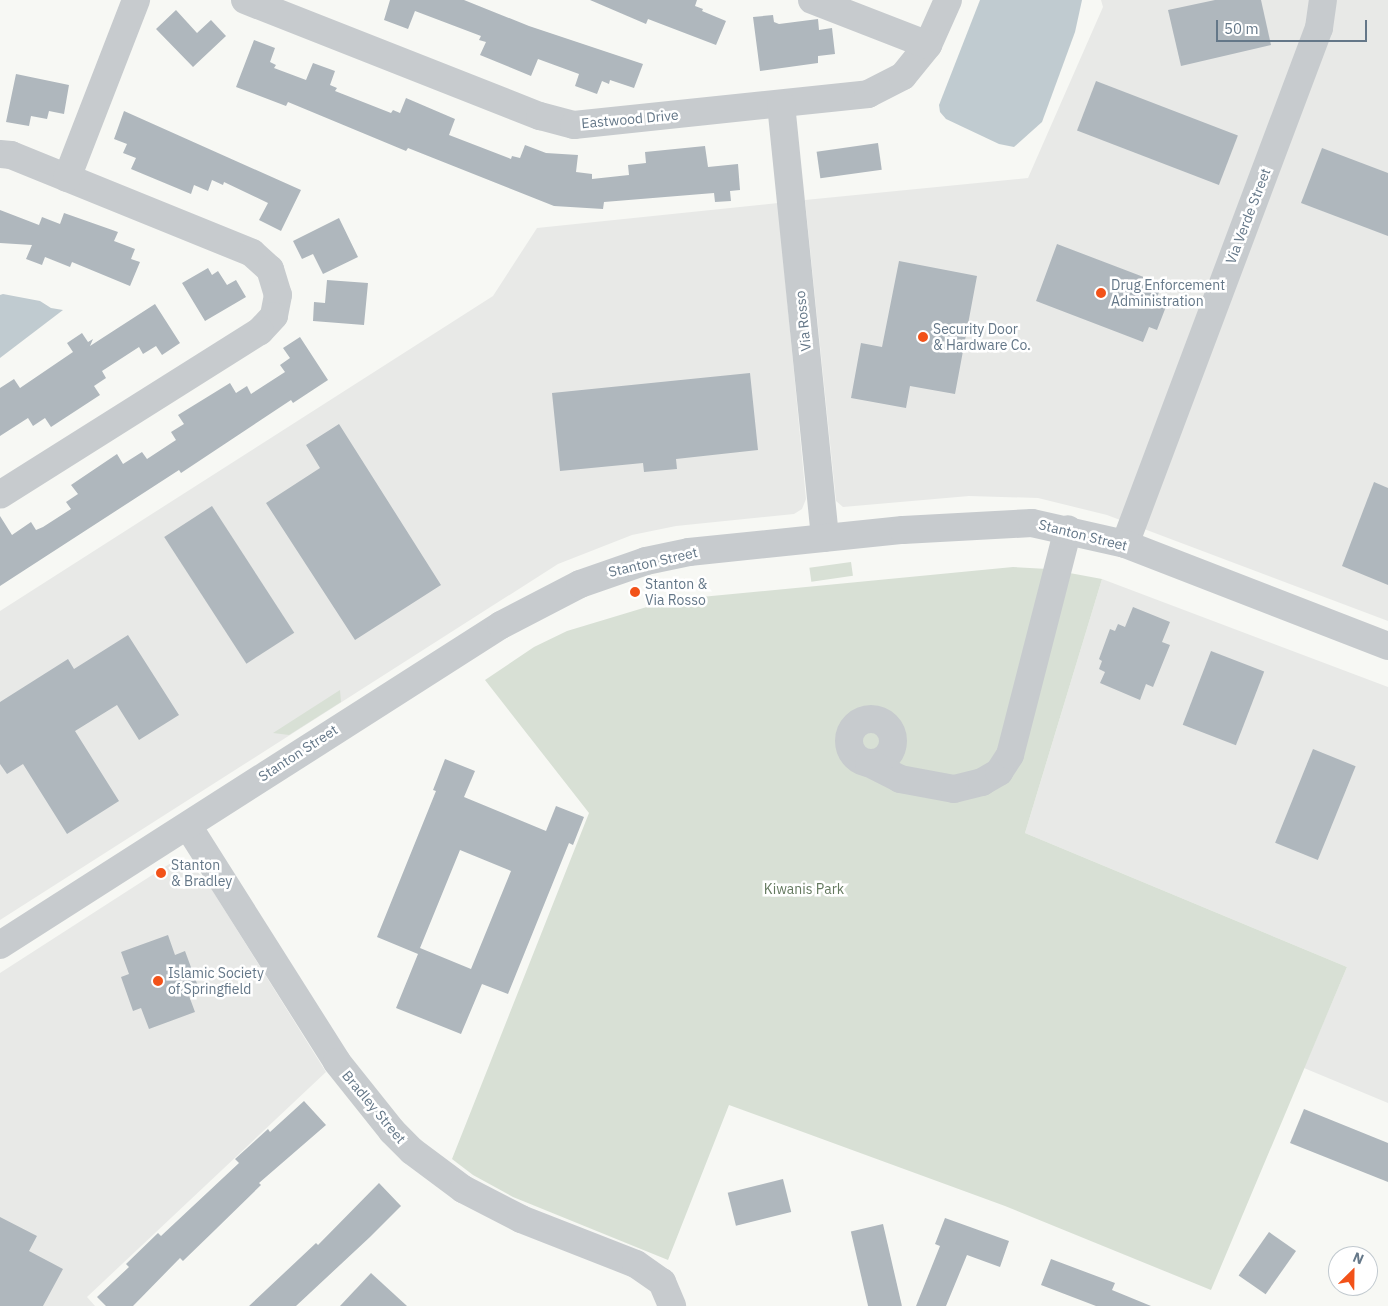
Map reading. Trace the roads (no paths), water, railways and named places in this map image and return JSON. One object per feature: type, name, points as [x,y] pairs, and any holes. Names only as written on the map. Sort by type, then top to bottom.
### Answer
[{"type":"street","points":[[67,178],[136,0]]},
{"type":"street","name":"Eastwood Drive","points":[[244,0],[540,116],[574,125],[781,104],[880,89],[903,76],[928,45],[948,0]]},
{"type":"street","points":[[812,0],[928,45]]},
{"type":"street","name":"Via Verde Street","points":[[1125,544],[1314,44],[1324,0]]},
{"type":"street","name":"Via Rosso","points":[[781,104],[825,538]]},
{"type":"street","points":[[0,154],[11,155],[252,253],[270,269],[278,295],[274,316],[260,330],[0,495]]},
{"type":"street","name":"Stanton Street","points":[[0,945],[493,630],[556,595],[606,573],[689,552],[979,524],[1032,523],[1068,529],[1125,544],[1388,646]]},
{"type":"street","points":[[869,763],[900,779],[954,789],[982,782],[999,772],[1010,755],[1068,529]]},
{"type":"street","name":"Bradley Street","points":[[188,826],[337,1062],[392,1131],[412,1151],[463,1189],[521,1219],[636,1264],[662,1282],[672,1306]]},
{"type":"place","name":"Drug Enforcement Administration","points":[[1101,293]]},
{"type":"place","name":"Security Door & Hardware Co.","points":[[923,337]]},
{"type":"place","name":"Stanton & Via Rosso","points":[[635,592]]},
{"type":"place","name":"Stanton & Bradley","points":[[161,873]]},
{"type":"place","name":"Islamic Society of Springfield","points":[[158,981]]},
{"type":"park label","name":"Kiwanis Park","points":[[804,889]]}]
